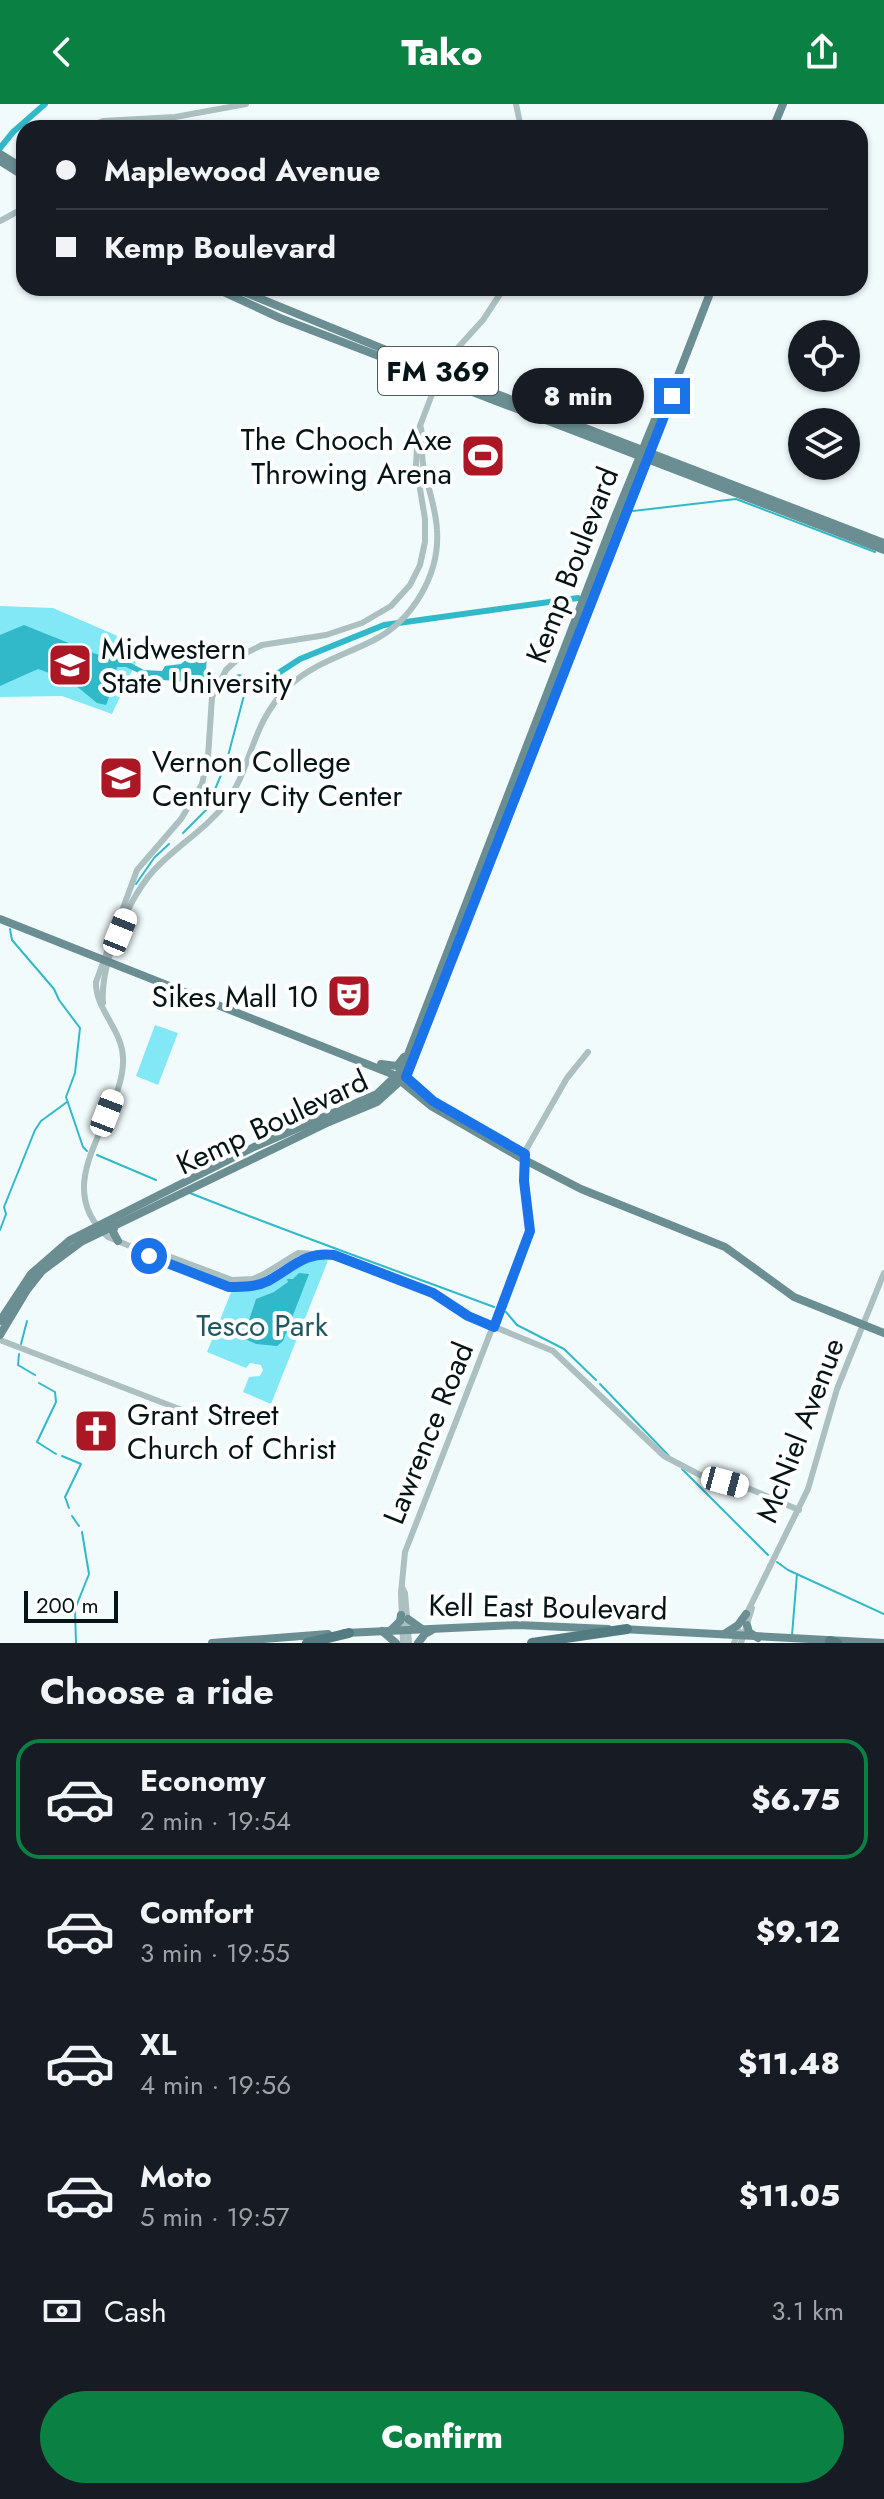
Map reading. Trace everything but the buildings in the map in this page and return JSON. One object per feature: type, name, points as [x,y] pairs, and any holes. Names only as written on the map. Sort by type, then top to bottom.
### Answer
[{"type":"highway","points":[[532,1643],[627,1629]]},
{"type":"highway","points":[[307,1643],[349,1633]]},
{"type":"main road","points":[[0,154],[16,166]]},
{"type":"main road","name":"FM 369","points":[[244,296],[629,449],[884,543]]},
{"type":"main road","name":"Kemp Boulevard","points":[[237,1161],[377,1102],[391,1091],[401,1077],[522,772],[632,477],[672,396],[709,296]]},
{"type":"main road","name":"Kemp Boulevard","points":[[541,721],[636,488],[665,395],[672,391]]},
{"type":"main road","points":[[632,477],[634,463],[629,449],[642,443],[654,423]]},
{"type":"main road","name":"FM 369","points":[[645,455],[663,466],[714,481],[884,550]]},
{"type":"main road","points":[[636,488],[650,467],[663,466]]},
{"type":"main road","name":"Kemp Boulevard","points":[[0,1321],[58,1248],[377,1094],[401,1077],[522,772]]},
{"type":"main road","points":[[0,919],[65,944],[74,944],[106,960],[401,1077],[422,1098]]},
{"type":"main road","points":[[271,1024],[390,1066],[399,1065],[411,1046]]},
{"type":"main road","points":[[381,1064],[465,1122]]},
{"type":"main road","points":[[391,1091],[403,1090],[422,1098],[581,1189],[725,1247],[789,1295],[884,1333]]},
{"type":"main road","name":"Kemp Boulevard","points":[[99,1229],[115,1225],[142,1207]]},
{"type":"main road","points":[[115,1225],[113,1235],[118,1241]]},
{"type":"main road","name":"Kemp Boulevard","points":[[0,1338],[31,1279]]},
{"type":"main road","points":[[721,1639],[746,1614]]},
{"type":"main road","points":[[396,1643],[385,1631],[404,1617],[422,1629]]},
{"type":"main road","name":"Kell East Boulevard","points":[[212,1643],[518,1625],[627,1629],[710,1635],[721,1639]]},
{"type":"main road","points":[[747,1625],[749,1632],[759,1640]]},
{"type":"main road","points":[[418,1643],[433,1629]]},
{"type":"main road","points":[[721,1639],[884,1643]]},
{"type":"street","points":[[121,120],[175,117],[246,104]]},
{"type":"street","points":[[499,296],[483,320],[451,353],[439,375],[416,444],[416,463],[426,520],[425,549],[418,572],[407,590],[391,606],[362,623],[326,635],[253,649],[238,659],[216,686],[210,707],[208,757],[202,784],[181,819],[137,870],[106,960],[102,982],[103,1006],[118,1032],[124,1059],[119,1082],[89,1160],[85,1177],[87,1204],[99,1229],[118,1241],[229,1287],[266,1282],[295,1262],[317,1253],[343,1258],[433,1293],[468,1316],[553,1351],[664,1456],[700,1475],[750,1489],[799,1510]]},
{"type":"street","points":[[106,960],[134,899],[151,873],[209,822],[226,802],[254,737],[274,702],[306,673],[375,640],[394,627],[403,619],[427,582],[437,543],[436,517],[422,460],[421,428]]},
{"type":"street","points":[[525,1157],[567,1078],[588,1052]]},
{"type":"street","name":"Lawrence Road","points":[[409,1643],[402,1587],[405,1552],[530,1231],[524,1181],[525,1157]]},
{"type":"street","name":"McNiel Avenue","points":[[739,1640],[746,1614],[799,1510],[837,1389],[884,1273]]},
{"type":"street","points":[[0,1338],[187,1412]]},
{"type":"street","name":"McNiel Avenue","points":[[739,1640],[754,1601]]},
{"type":"street","name":"Lawrence Road","points":[[403,1643],[405,1630]]},
{"type":"green space","name":"Midwestern State University","points":[[0,606],[53,608],[143,647],[112,714],[62,696],[0,697]]},
{"type":"green space","points":[[155,1025],[178,1033],[158,1085],[136,1076]]},
{"type":"green space","name":"Tesco Park","points":[[319,1258],[328,1259],[327,1263],[271,1404],[243,1392],[249,1377],[260,1376],[263,1370],[261,1365],[250,1363],[246,1368],[207,1352],[232,1290],[259,1285],[296,1265]]},
{"type":"shaded area","points":[[24,625],[96,654],[125,660],[144,670],[162,671],[165,666],[181,664],[191,655],[202,652],[207,654],[206,672],[210,677],[225,679],[239,674],[266,681],[224,685],[151,679],[126,667],[117,667],[106,705],[97,703],[69,680],[38,669],[0,686],[0,635]]},
{"type":"shaded area","points":[[299,1273],[309,1274],[283,1341],[277,1346],[256,1344],[243,1338],[256,1299],[274,1292],[288,1282],[287,1279],[293,1279]]},
{"type":"waterway","points":[[27,120],[45,104]]},
{"type":"waterway","points":[[0,148],[16,129]]},
{"type":"waterway","points":[[633,511],[736,499],[875,552]]},
{"type":"waterway","points":[[261,681],[266,681],[300,659],[384,625],[578,598]]},
{"type":"waterway","points":[[228,756],[247,684]]},
{"type":"waterway","points":[[183,833],[207,809],[225,765]]},
{"type":"waterway","points":[[136,884],[154,858],[169,844]]},
{"type":"waterway","points":[[10,929],[12,940],[54,989],[80,1028],[75,1073],[66,1097],[87,1151]]},
{"type":"waterway","points":[[0,1230],[6,1214],[4,1207],[35,1130],[41,1121],[67,1102]]},
{"type":"waterway","points":[[97,1155],[156,1180]]},
{"type":"waterway","points":[[190,1193],[494,1307]]},
{"type":"waterway","points":[[506,1312],[517,1325],[564,1349],[596,1380]]},
{"type":"waterway","points":[[21,1344],[27,1321]]},
{"type":"waterway","points":[[19,1354],[18,1365],[35,1375]]},
{"type":"waterway","points":[[39,1383],[55,1392],[56,1402],[37,1442],[56,1454]]},
{"type":"waterway","points":[[600,1384],[669,1456]]},
{"type":"waterway","points":[[62,1456],[81,1464],[65,1497],[69,1508]]},
{"type":"waterway","points":[[682,1469],[768,1555]]},
{"type":"waterway","points":[[72,1516],[79,1526]]},
{"type":"waterway","points":[[76,1643],[75,1609],[89,1574],[82,1532]]},
{"type":"waterway","points":[[777,1562],[884,1614]]},
{"type":"waterway","points":[[792,1635],[797,1574]]},
{"type":"place","name":"The Chooch Axe Throwing Arena","points":[[483,456]]},
{"type":"place","name":"Midwestern State University","points":[[70,665]]},
{"type":"place","name":"Vernon College Century City Center","points":[[121,778]]},
{"type":"place","name":"Sikes Mall 10","points":[[349,996]]},
{"type":"place","name":"Grant Street Church of Christ","points":[[96,1431]]},
{"type":"route","points":[[149,1256],[229,1287],[241,1287],[266,1282],[295,1262],[317,1253],[334,1255],[433,1293],[468,1316],[494,1327],[530,1231],[524,1181],[525,1154],[433,1101],[406,1077],[672,396]]}]
